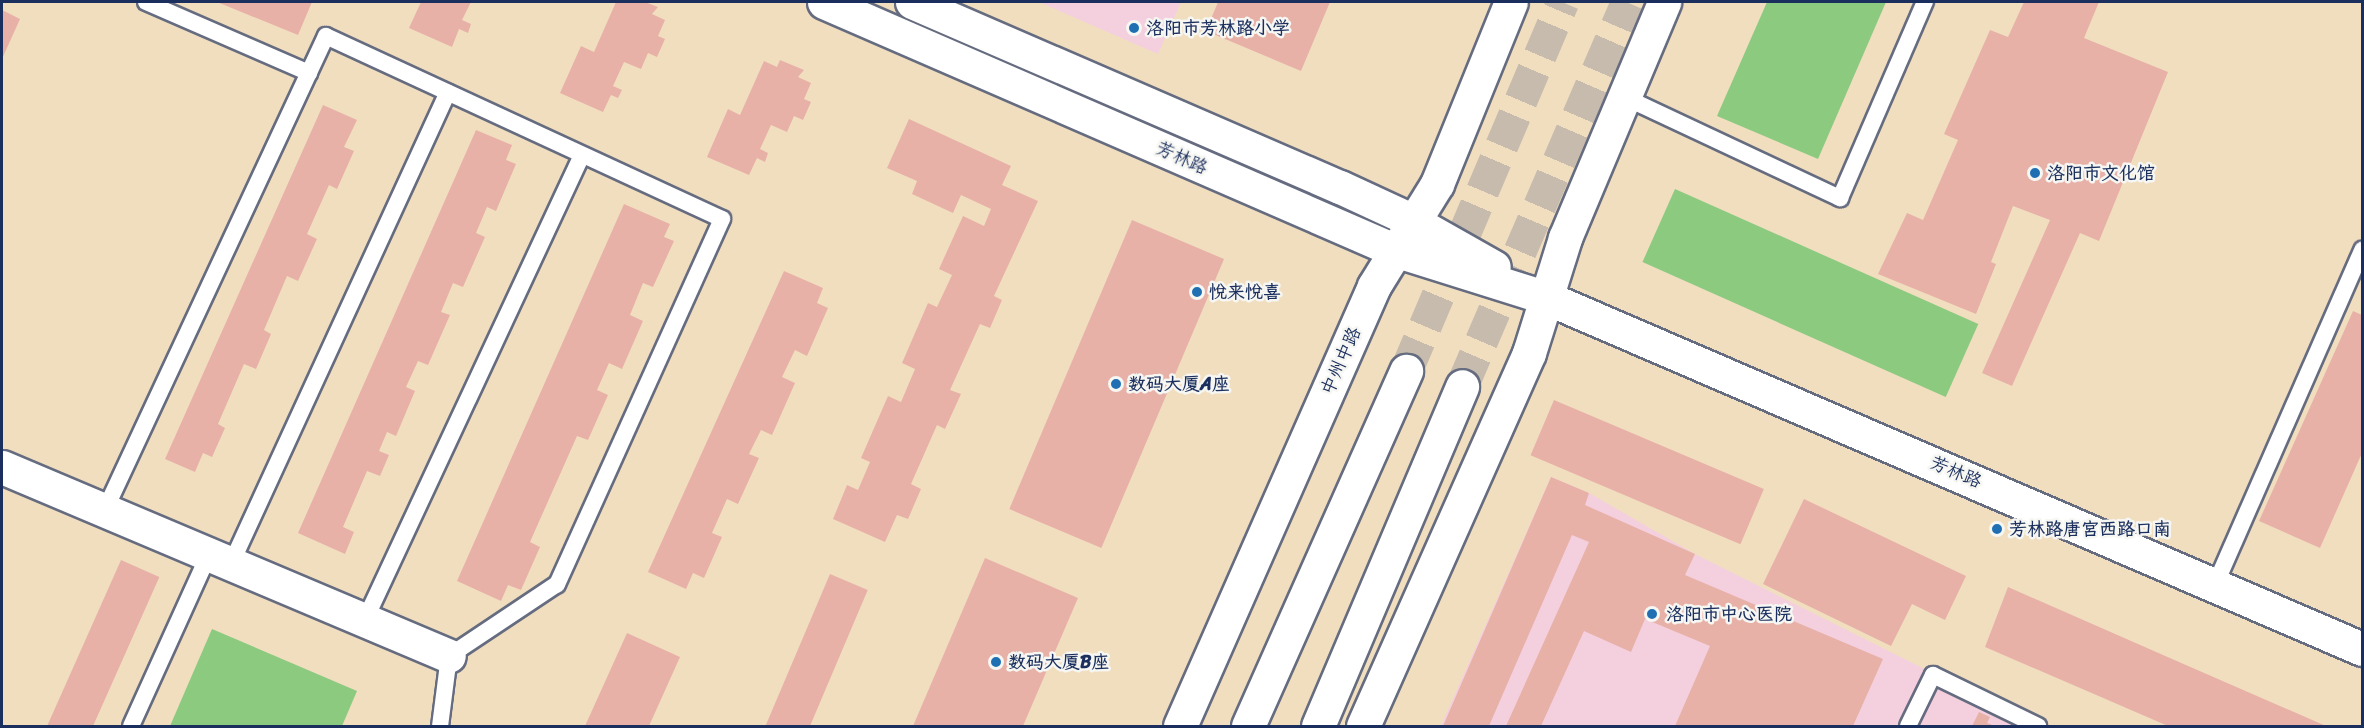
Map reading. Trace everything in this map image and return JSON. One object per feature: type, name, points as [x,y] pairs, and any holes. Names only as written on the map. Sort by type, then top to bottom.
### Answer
[{"type":"street","name":"芳林路","points":[[824,2],[1394,250],[1547,298],[2216,583],[2362,649]]},
{"type":"street","name":"芳林路","points":[[912,2],[1411,220],[1547,298]]},
{"type":"street","name":"中州中路","points":[[1180,726],[1374,286],[1411,220],[1437,183],[1511,2]]},
{"type":"street","points":[[1363,726],[1529,353],[1565,238],[1622,96],[1664,2]]},
{"type":"street","points":[[1248,726],[1406,371]]},
{"type":"street","points":[[1318,726],[1462,386]]},
{"type":"street","points":[[2,467],[449,656]]},
{"type":"lane","points":[[146,2],[309,73]]},
{"type":"lane","points":[[1622,96],[1840,198],[1925,2]]},
{"type":"lane","points":[[105,510],[326,36],[722,219],[557,585],[449,656],[441,726]]},
{"type":"lane","points":[[131,726],[220,559],[448,92]]},
{"type":"lane","points":[[365,620],[582,155]]},
{"type":"lane","points":[[2216,583],[2362,250]]},
{"type":"lane","points":[[1908,726],[1933,675],[2038,726]]},
{"type":"shaded area","name":"洛阳市芳林路小学","points":[[1039,2],[1181,2],[1158,54]]},
{"type":"shaded area","name":"洛阳市中心医院","points":[[1551,477],[1589,493],[1695,554],[2038,726],[1441,726]]},
{"type":"green space","points":[[1767,2],[1886,2],[1818,159],[1717,116]]},
{"type":"green space","points":[[1675,189],[1978,324],[1946,397],[1642,262]]},
{"type":"green space","points":[[212,629],[357,691],[342,726],[170,726]]},
{"type":"building","points":[[217,2],[312,2],[298,35]]},
{"type":"building","points":[[421,2],[471,2],[462,20],[471,24],[468,33],[459,29],[452,47],[409,28]]},
{"type":"building","points":[[616,2],[645,2],[658,7],[652,14],[665,20],[658,36],[665,39],[657,57],[648,53],[641,69],[624,62],[613,86],[622,90],[618,98],[611,95],[603,112],[560,93],[581,46],[594,52]]},
{"type":"building","points":[[1218,2],[1330,2],[1301,71],[1206,31]]},
{"type":"building","name":"洛阳市文化馆","points":[[2024,2],[2099,2],[2084,38],[2168,72],[2099,241],[2080,233],[2012,386],[1982,373],[2050,220],[2013,206],[1991,262],[1996,264],[1976,314],[1878,274],[1907,213],[1923,220],[1958,140],[1944,134],[1990,30],[2008,37]]},
{"type":"building","points":[[2,10],[20,19],[2,59]]},
{"type":"building","points":[[780,60],[804,70],[798,77],[811,83],[804,99],[811,102],[803,120],[794,116],[787,132],[771,125],[760,149],[768,153],[765,162],[757,158],[749,175],[707,157],[728,109],[740,115],[764,61],[777,67]]},
{"type":"building","points":[[323,105],[357,120],[344,147],[354,151],[337,189],[329,185],[307,234],[317,239],[298,281],[287,276],[264,330],[271,334],[256,369],[244,364],[218,424],[225,428],[212,457],[203,453],[195,472],[165,459]]},
{"type":"building","points":[[909,119],[1011,166],[1002,185],[1038,201],[994,296],[1002,300],[990,328],[980,324],[950,390],[961,394],[945,429],[937,425],[911,484],[921,489],[908,519],[897,515],[885,542],[833,519],[847,485],[858,490],[870,462],[861,458],[888,396],[901,402],[915,369],[902,363],[928,303],[937,307],[952,275],[939,269],[963,216],[984,226],[991,209],[961,195],[953,213],[912,194],[917,181],[887,168]]},
{"type":"building","points":[[476,130],[512,145],[506,160],[516,164],[496,211],[487,207],[476,233],[485,237],[463,287],[453,283],[441,312],[450,315],[428,365],[418,361],[406,387],[415,391],[396,436],[387,432],[379,451],[389,455],[380,476],[367,471],[343,527],[354,532],[345,554],[298,533]]},
{"type":"building","points":[[624,204],[670,224],[664,237],[674,241],[653,287],[643,283],[630,315],[643,321],[622,369],[609,363],[597,390],[608,395],[588,440],[577,436],[530,542],[540,547],[521,590],[508,585],[501,601],[457,581]]},
{"type":"building","name":"数码大厦A座","points":[[1132,220],[1224,259],[1101,548],[1009,509]]},
{"type":"building","points":[[784,271],[823,288],[817,303],[828,308],[807,356],[795,350],[782,377],[795,383],[772,435],[761,430],[749,454],[759,458],[738,504],[727,499],[712,533],[722,537],[704,578],[693,573],[686,589],[648,572]]},
{"type":"building","points":[[2353,311],[2362,315],[2362,453],[2320,548],[2259,521]]},
{"type":"building","points":[[1554,400],[1764,489],[1740,544],[1531,455]]},
{"type":"building","name":"洛阳市中心医院","points":[[1551,477],[1589,493],[1585,505],[1695,554],[1685,575],[1883,659],[1853,726],[1675,726],[1710,646],[1645,619],[1631,652],[1584,631],[1541,726],[1506,726],[1589,542],[1572,535],[1489,726],[1443,726]]},
{"type":"building","points":[[1804,499],[1966,576],[1945,620],[1912,604],[1891,646],[1763,584]]},
{"type":"building","name":"数码大厦B座","points":[[985,558],[1078,598],[1023,726],[913,726]]},
{"type":"building","points":[[121,560],[159,577],[93,726],[47,726]]},
{"type":"building","points":[[830,574],[868,590],[810,726],[765,726]]},
{"type":"building","points":[[2008,587],[2326,726],[2168,726],[1985,647]]},
{"type":"building","points":[[627,633],[680,657],[649,726],[585,726]]},
{"type":"building","points":[[1979,712],[1990,717],[1987,723],[1995,726],[1972,726]]},
{"type":"tunnel","points":[[1406,371],[1563,2]]},
{"type":"tunnel","points":[[1462,386],[1627,2]]},
{"type":"place","name":"洛阳市芳林路小学","points":[[1134,28]]},
{"type":"place","name":"洛阳市文化馆","points":[[2035,173]]},
{"type":"place","name":"悦来悦喜","points":[[1197,292]]},
{"type":"place","name":"数码大厦A座","points":[[1116,384]]},
{"type":"place","name":"芳林路唐宫西路口南","points":[[1997,529]]},
{"type":"place","name":"洛阳市中心医院","points":[[1652,614]]},
{"type":"place","name":"数码大厦B座","points":[[996,662]]}]
